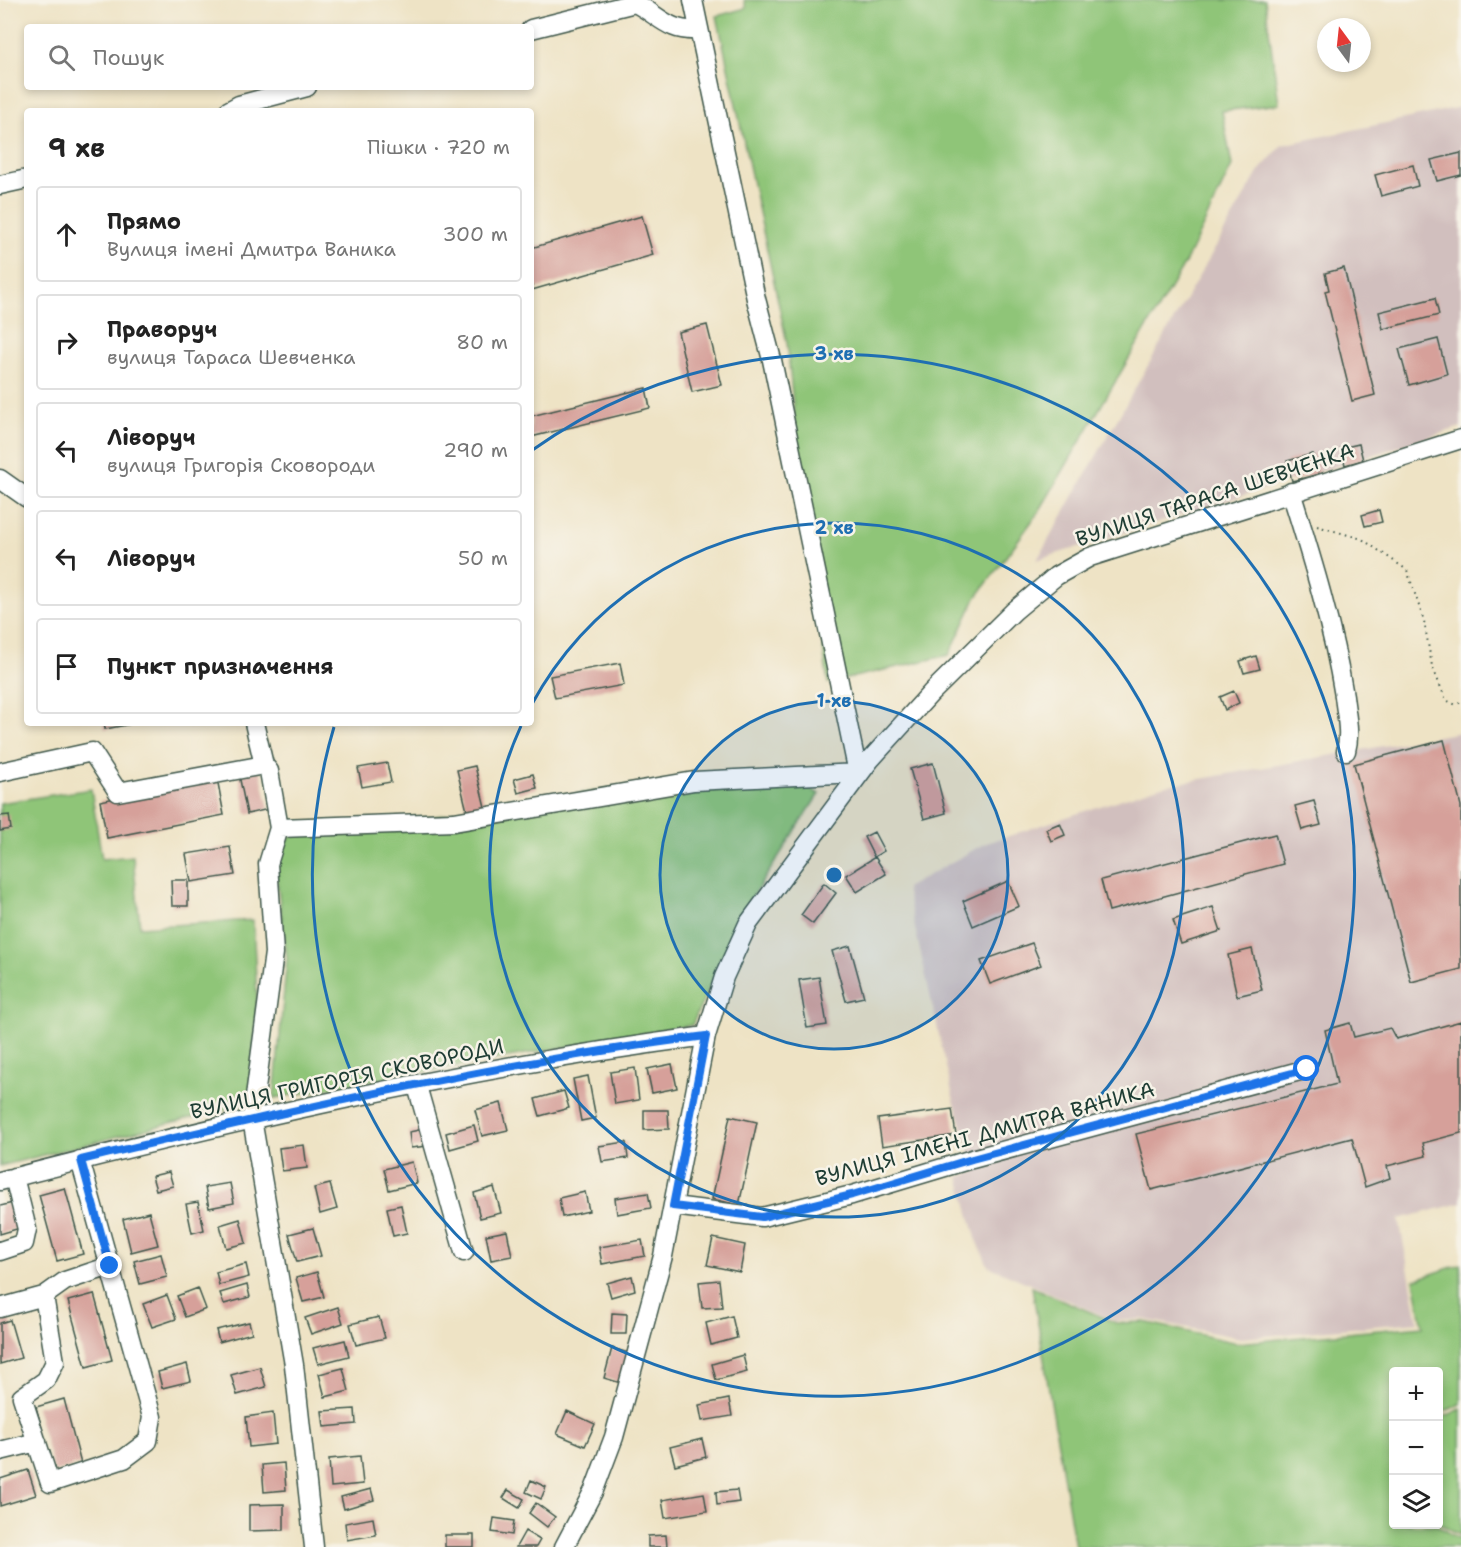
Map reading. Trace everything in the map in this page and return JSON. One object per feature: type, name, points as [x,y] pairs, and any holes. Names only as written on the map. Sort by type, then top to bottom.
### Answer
[{"type":"street","points":[[279,828],[454,822],[694,781],[858,773],[772,360],[756,299],[693,0]]},
{"type":"street","points":[[534,27],[635,3],[681,31],[698,30]]},
{"type":"street","points":[[233,108],[296,90]]},
{"type":"street","points":[[0,185],[24,180]]},
{"type":"street","name":"ВУЛИЦЯ ТАРАСА ШЕВЧЕНКА","points":[[564,1547],[594,1490],[614,1437],[663,1256],[706,1036],[724,977],[748,924],[870,760],[931,693],[1014,611],[1056,576],[1090,557],[1461,439]]},
{"type":"street","points":[[0,479],[24,496]]},
{"type":"street","points":[[1291,492],[1339,665],[1350,738],[1346,751]]},
{"type":"street","points":[[255,726],[264,765],[269,771],[279,828],[268,864],[274,952],[252,1119],[294,1365],[314,1547]]},
{"type":"street","points":[[0,772],[92,752],[118,792],[264,765]]},
{"type":"street","name":"ВУЛИЦЯ ГРИГОРІЯ СКОВОРОДИ","points":[[7,1179],[252,1119],[596,1050],[706,1036]]},
{"type":"street","name":"ВУЛИЦЯ ІМЕНІ ДМИТРА ВАНИКА","points":[[673,1206],[762,1217],[852,1195],[972,1159],[1307,1069]]},
{"type":"street","points":[[417,1086],[464,1252]]},
{"type":"street","points":[[44,1296],[55,1362],[46,1380],[22,1397],[50,1483],[124,1459],[148,1441],[152,1417],[81,1160]]},
{"type":"street","points":[[0,1251],[24,1243],[27,1229],[7,1179]]},
{"type":"street","points":[[0,1308],[44,1296],[65,1281],[110,1266]]},
{"type":"street","points":[[0,1451],[37,1442]]},
{"type":"path","points":[[1300,521],[1362,539],[1407,570],[1424,621],[1432,666],[1446,700],[1456,705],[1461,702]]},
{"type":"shaded area","points":[[1461,107],[1461,427],[1037,560],[1259,171],[1282,145]]},
{"type":"shaded area","points":[[1461,732],[1461,1203],[1399,1219],[1418,1322],[1241,1338],[1142,1319],[1116,1321],[988,1266],[976,1238],[959,1177],[976,1172],[953,1097],[906,888],[984,844],[1162,786]]},
{"type":"green space","points":[[744,0],[1265,0],[1279,104],[1222,111],[1232,166],[1185,263],[1040,510],[976,598],[949,655],[828,683],[802,496],[787,343],[717,16],[746,8]]},
{"type":"green space","points":[[803,784],[819,794],[748,904],[692,1025],[274,1098],[287,958],[275,865],[291,835],[367,827],[628,786]]},
{"type":"green space","points":[[91,789],[102,859],[133,856],[140,927],[253,920],[257,999],[250,1103],[0,1166],[0,803]]},
{"type":"green space","points":[[1461,1264],[1461,1404],[1443,1412],[1443,1367],[1389,1367],[1389,1529],[1442,1529],[1461,1539],[1461,1547],[1075,1547],[1032,1287],[1116,1323],[1144,1322],[1237,1343],[1423,1326],[1414,1280]]},
{"type":"green space","points":[[1461,1409],[1461,1535],[1443,1526],[1443,1417]]},
{"type":"building","points":[[1461,153],[1461,175],[1437,181],[1431,160]]},
{"type":"building","points":[[1413,165],[1418,186],[1381,196],[1375,175]]},
{"type":"building","points":[[642,216],[653,255],[534,289],[534,247]]},
{"type":"building","points":[[1344,268],[1375,395],[1352,401],[1325,291],[1329,290],[1325,273]]},
{"type":"building","points":[[1435,298],[1439,315],[1383,329],[1379,312]]},
{"type":"building","points":[[707,325],[722,385],[692,392],[678,332]]},
{"type":"building","points":[[1438,339],[1447,374],[1409,385],[1399,349]]},
{"type":"building","points":[[646,388],[650,408],[534,436],[534,415]]},
{"type":"building","points":[[1359,444],[1363,460],[1345,465],[1341,448]]},
{"type":"building","points":[[1313,454],[1319,474],[1292,481],[1287,461]]},
{"type":"building","points":[[1379,510],[1382,522],[1365,526],[1362,515]]},
{"type":"building","points":[[1256,656],[1260,669],[1244,673],[1240,661]]},
{"type":"building","points":[[620,663],[624,685],[555,698],[550,676]]},
{"type":"building","points":[[1234,691],[1239,703],[1225,710],[1220,697]]},
{"type":"building","points":[[104,726],[121,726],[105,729]]},
{"type":"building","points":[[1444,740],[1461,806],[1461,969],[1411,982],[1354,764]]},
{"type":"building","points":[[387,763],[391,782],[362,787],[358,768]]},
{"type":"building","points":[[933,763],[946,813],[924,819],[910,769]]},
{"type":"building","points":[[475,766],[485,807],[467,811],[457,770]]},
{"type":"building","points":[[260,770],[269,809],[247,814],[239,775]]},
{"type":"building","points":[[533,774],[537,788],[518,793],[514,779]]},
{"type":"building","points":[[217,778],[224,815],[107,838],[100,801]]},
{"type":"building","points":[[1314,801],[1321,825],[1302,830],[1295,806]]},
{"type":"building","points":[[9,815],[11,829],[0,831],[0,816]]},
{"type":"building","points":[[1060,823],[1065,835],[1051,841],[1046,829]]},
{"type":"building","points":[[874,832],[884,851],[874,857],[864,837]]},
{"type":"building","points":[[1275,834],[1283,864],[1109,911],[1101,880]]},
{"type":"building","points":[[230,847],[235,875],[191,882],[186,854]]},
{"type":"building","points":[[875,857],[886,874],[857,892],[846,875]]},
{"type":"building","points":[[171,880],[188,880],[188,906],[172,906]]},
{"type":"building","points":[[1008,881],[1019,906],[973,926],[963,901]]},
{"type":"building","points":[[824,883],[836,893],[813,924],[801,915]]},
{"type":"building","points":[[1213,907],[1221,931],[1181,944],[1173,920]]},
{"type":"building","points":[[1032,943],[1041,965],[990,984],[981,961]]},
{"type":"building","points":[[850,946],[864,997],[846,1001],[832,951]]},
{"type":"building","points":[[1252,949],[1262,990],[1237,996],[1228,955]]},
{"type":"building","points":[[819,977],[827,1025],[807,1028],[799,980]]},
{"type":"building","points":[[1461,1021],[1461,1133],[1423,1143],[1426,1156],[1387,1166],[1390,1178],[1365,1187],[1352,1138],[1151,1190],[1136,1134],[1337,1084],[1325,1030],[1350,1023],[1354,1037],[1390,1028],[1396,1039]]},
{"type":"building","points":[[672,1064],[677,1088],[652,1093],[647,1069]]},
{"type":"building","points":[[635,1068],[639,1100],[615,1104],[610,1072]]},
{"type":"building","points":[[588,1076],[596,1118],[581,1121],[573,1079]]},
{"type":"building","points":[[564,1091],[569,1108],[540,1116],[535,1099]]},
{"type":"building","points":[[501,1103],[508,1130],[482,1136],[475,1110]]},
{"type":"building","points":[[952,1109],[956,1135],[882,1146],[878,1119]]},
{"type":"building","points":[[644,1110],[668,1110],[669,1129],[644,1130]]},
{"type":"building","points":[[730,1116],[757,1122],[739,1205],[712,1199]]},
{"type":"building","points":[[474,1125],[478,1141],[450,1149],[446,1133]]},
{"type":"building","points":[[424,1129],[427,1146],[411,1148],[409,1132]]},
{"type":"building","points":[[626,1142],[628,1158],[602,1162],[599,1146]]},
{"type":"building","points":[[304,1145],[307,1168],[282,1171],[279,1148]]},
{"type":"building","points":[[412,1162],[417,1183],[389,1190],[384,1169]]},
{"type":"building","points":[[169,1172],[173,1186],[156,1190],[152,1176]]},
{"type":"building","points":[[230,1183],[234,1203],[209,1208],[205,1187]]},
{"type":"building","points":[[330,1184],[337,1209],[320,1214],[314,1188]]},
{"type":"building","points":[[494,1187],[501,1213],[480,1218],[474,1193]]},
{"type":"building","points":[[65,1188],[83,1254],[57,1261],[39,1195]]},
{"type":"building","points":[[585,1192],[589,1211],[562,1217],[559,1198]]},
{"type":"building","points":[[648,1193],[651,1208],[617,1214],[615,1198]]},
{"type":"building","points":[[198,1202],[204,1230],[192,1233],[186,1204]]},
{"type":"building","points":[[13,1203],[20,1228],[0,1234],[0,1206]]},
{"type":"building","points":[[401,1205],[407,1233],[393,1236],[387,1208]]},
{"type":"building","points":[[149,1212],[158,1245],[131,1252],[123,1219]]},
{"type":"building","points":[[240,1219],[246,1243],[226,1248],[220,1225]]},
{"type":"building","points":[[313,1228],[321,1256],[297,1262],[289,1234]]},
{"type":"building","points":[[507,1231],[512,1256],[491,1260],[486,1235]]},
{"type":"building","points":[[713,1238],[745,1245],[740,1272],[707,1265]]},
{"type":"building","points":[[642,1240],[645,1256],[602,1264],[599,1247]]},
{"type":"building","points":[[161,1254],[167,1277],[140,1284],[134,1261]]},
{"type":"building","points":[[246,1264],[249,1277],[219,1285],[216,1272]]},
{"type":"building","points":[[317,1272],[324,1297],[303,1302],[296,1278]]},
{"type":"building","points":[[632,1276],[635,1290],[611,1297],[607,1283]]},
{"type":"building","points":[[719,1280],[722,1307],[702,1308],[699,1282]]},
{"type":"building","points":[[247,1285],[250,1297],[224,1304],[220,1293]]},
{"type":"building","points":[[198,1288],[206,1309],[185,1317],[177,1296]]},
{"type":"building","points":[[94,1294],[112,1360],[86,1367],[68,1301]]},
{"type":"building","points":[[167,1295],[176,1319],[152,1327],[143,1304]]},
{"type":"building","points":[[338,1307],[343,1323],[311,1334],[305,1318]]},
{"type":"building","points":[[612,1313],[627,1314],[626,1334],[611,1334]]},
{"type":"building","points":[[732,1316],[737,1338],[711,1345],[706,1323]]},
{"type":"building","points":[[379,1317],[385,1338],[356,1345],[350,1324]]},
{"type":"building","points":[[10,1320],[21,1358],[0,1364],[0,1323]]},
{"type":"building","points":[[249,1322],[252,1333],[219,1342],[216,1330]]},
{"type":"building","points":[[345,1340],[349,1356],[318,1364],[313,1348]]},
{"type":"building","points":[[612,1348],[629,1353],[621,1383],[604,1378]]},
{"type":"building","points":[[743,1355],[747,1372],[716,1380],[712,1364]]},
{"type":"building","points":[[187,1364],[191,1381],[162,1388],[158,1372]]},
{"type":"building","points":[[260,1367],[266,1387],[237,1395],[231,1375]]},
{"type":"building","points":[[343,1368],[349,1391],[325,1397],[319,1374]]},
{"type":"building","points":[[64,1399],[81,1464],[54,1472],[36,1407]]},
{"type":"building","points":[[729,1399],[732,1416],[702,1421],[699,1405]]},
{"type":"building","points":[[355,1409],[356,1424],[324,1427],[322,1411]]},
{"type":"building","points":[[567,1411],[595,1424],[585,1446],[557,1434]]},
{"type":"building","points":[[273,1413],[276,1444],[249,1447],[246,1417]]},
{"type":"building","points":[[702,1439],[706,1457],[675,1465],[670,1447]]},
{"type":"building","points":[[360,1456],[363,1484],[331,1487],[329,1459]]},
{"type":"building","points":[[284,1463],[286,1490],[264,1492],[262,1465]]},
{"type":"building","points":[[28,1470],[36,1495],[0,1506],[0,1479]]},
{"type":"building","points":[[531,1480],[546,1487],[541,1499],[526,1492]]},
{"type":"building","points":[[371,1489],[374,1500],[344,1509],[341,1497]]},
{"type":"building","points":[[508,1490],[524,1499],[519,1508],[503,1498]]},
{"type":"building","points":[[737,1490],[739,1502],[717,1505],[716,1492]]},
{"type":"building","points":[[704,1493],[707,1511],[665,1518],[662,1500]]},
{"type":"building","points":[[536,1503],[555,1517],[547,1527],[529,1513]]},
{"type":"building","points":[[284,1504],[284,1530],[249,1531],[249,1505]]},
{"type":"building","points":[[373,1518],[376,1535],[347,1540],[345,1523]]},
{"type":"building","points":[[494,1518],[514,1521],[512,1535],[492,1532]]},
{"type":"building","points":[[525,1531],[540,1540],[536,1547],[516,1547]]},
{"type":"building","points":[[445,1535],[474,1535],[474,1547],[445,1547]]},
{"type":"building","points":[[666,1535],[667,1547],[648,1547],[648,1536]]},
{"type":"route","points":[[110,1266],[81,1160],[252,1119],[596,1050],[706,1036],[673,1206],[762,1217],[852,1195],[972,1159],[1307,1069]]}]
